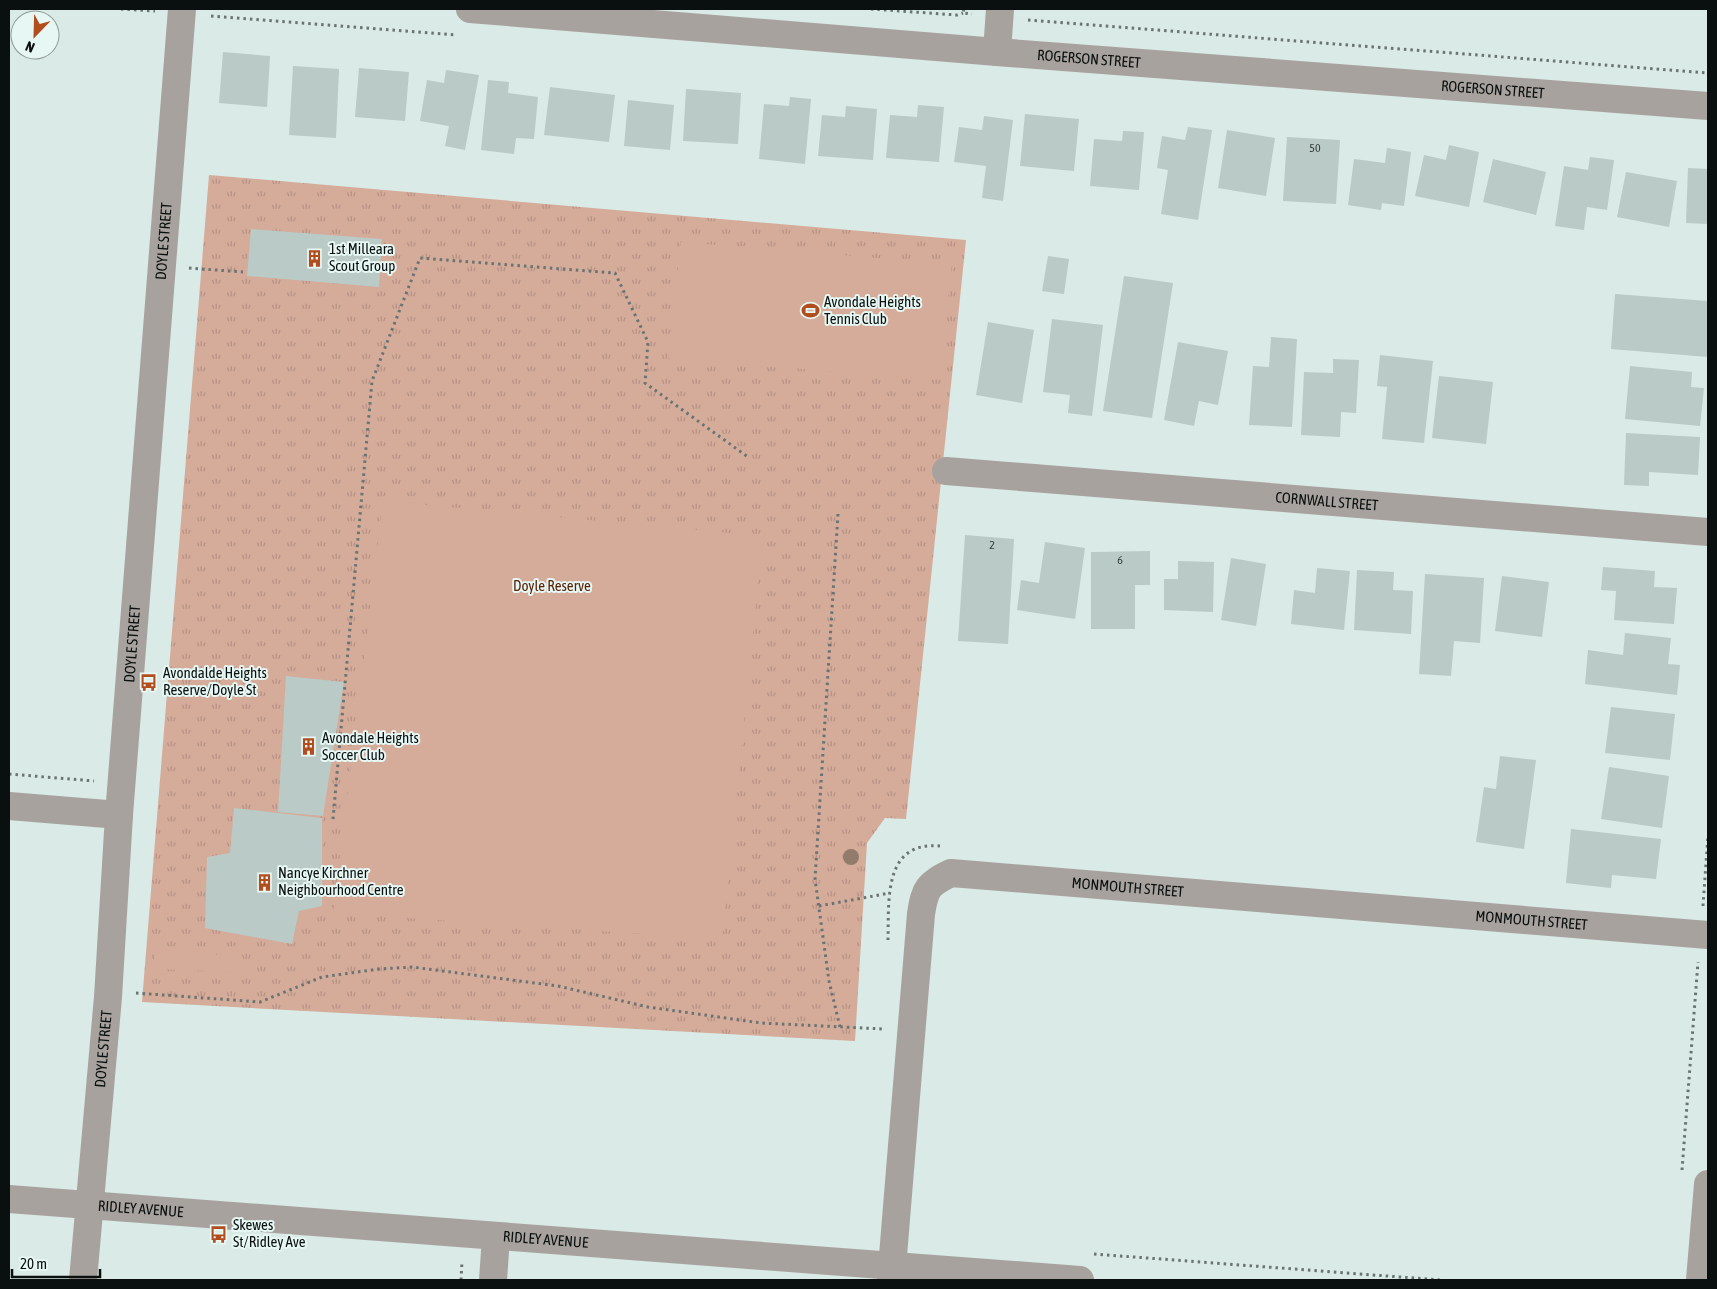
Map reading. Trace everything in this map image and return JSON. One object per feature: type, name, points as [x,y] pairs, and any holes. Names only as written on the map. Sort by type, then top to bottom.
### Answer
[{"type":"street","name":"DOYLE STREET","points":[[83,1280],[108,997],[119,815],[182,9]]},
{"type":"street","name":"ROGERSON STREET","points":[[470,9],[996,52],[1708,106]]},
{"type":"street","points":[[996,52],[1000,9]]},
{"type":"street","name":"CORNWALL STREET","points":[[946,471],[1708,532]]},
{"type":"street","points":[[9,806],[119,815]]},
{"type":"street","name":"MONMOUTH STREET","points":[[891,1272],[921,914],[924,898],[932,882],[951,873],[1704,935]]},
{"type":"street","points":[[1700,1280],[1708,1184]]},
{"type":"street","name":"RIDLEY AVENUE","points":[[9,1199],[496,1237],[891,1272],[1080,1280]]},
{"type":"street","points":[[493,1280],[496,1237]]},
{"type":"path","points":[[871,9],[957,15],[963,13]]},
{"type":"path","points":[[1025,19],[1708,73]]},
{"type":"path","points":[[164,258],[191,268],[244,272]]},
{"type":"path","points":[[333,819],[372,380],[420,258],[615,273],[648,342],[645,383],[748,457]]},
{"type":"path","points":[[838,514],[815,878],[830,981],[840,1028]]},
{"type":"path","points":[[9,774],[94,781]]},
{"type":"path","points":[[1682,1173],[1704,935],[1708,835]]},
{"type":"path","points":[[819,906],[890,893]]},
{"type":"path","points":[[108,997],[135,993],[260,1002],[322,977],[378,969],[412,967],[558,986],[648,1007],[761,1023],[884,1029]]},
{"type":"path","points":[[461,1280],[462,1261]]},
{"type":"green space","name":"Doyle Reserve","points":[[209,175],[966,240],[906,819],[885,818],[867,843],[855,1041],[142,1002]]},
{"type":"green space","name":"Avondale Heights Tennis Club","points":[[681,242],[952,264],[939,380],[668,358]]},
{"type":"green space","points":[[383,501],[763,536],[722,939],[333,913]]},
{"type":"green space","points":[[156,949],[243,957],[244,972],[152,969]]},
{"type":"building","points":[[223,52],[270,56],[267,107],[219,103]]},
{"type":"building","points":[[293,66],[339,69],[336,138],[289,135]]},
{"type":"building","points":[[359,68],[409,72],[405,121],[355,117]]},
{"type":"building","points":[[446,70],[479,75],[465,150],[445,146],[449,126],[420,121],[427,80],[444,83]]},
{"type":"building","points":[[488,80],[509,82],[508,93],[538,97],[534,139],[516,138],[514,154],[481,150]]},
{"type":"building","points":[[550,87],[615,95],[609,142],[544,135]]},
{"type":"building","points":[[686,89],[741,93],[738,144],[683,141]]},
{"type":"building","points":[[790,97],[811,99],[805,164],[759,159],[764,104],[789,106]]},
{"type":"building","points":[[628,100],[674,105],[670,150],[624,146]]},
{"type":"building","points":[[918,105],[944,107],[939,162],[886,158],[890,115],[917,117]]},
{"type":"building","points":[[846,106],[877,109],[873,160],[818,156],[822,115],[845,117]]},
{"type":"building","points":[[1025,114],[1079,119],[1074,171],[1020,166]]},
{"type":"building","points":[[984,116],[1013,120],[1003,201],[982,198],[986,166],[954,162],[959,127],[982,130]]},
{"type":"building","points":[[1188,127],[1212,130],[1198,220],[1161,214],[1168,170],[1157,168],[1162,136],[1185,140]]},
{"type":"building","points":[[1227,130],[1275,138],[1266,196],[1218,188]]},
{"type":"building","points":[[1123,131],[1144,132],[1139,190],[1090,186],[1094,139],[1122,141]]},
{"type":"building","points":[[1287,137],[1340,140],[1336,204],[1283,201]]},
{"type":"building","points":[[1449,145],[1479,152],[1469,207],[1415,196],[1424,155],[1446,160]]},
{"type":"building","points":[[1387,148],[1411,152],[1404,206],[1382,203],[1381,210],[1348,205],[1354,159],[1385,163]]},
{"type":"building","points":[[1590,157],[1614,160],[1607,210],[1587,207],[1584,230],[1555,226],[1564,166],[1588,170]]},
{"type":"building","points":[[1493,159],[1546,172],[1536,215],[1483,202]]},
{"type":"building","points":[[1688,168],[1708,169],[1708,224],[1686,223]]},
{"type":"building","points":[[1626,172],[1677,181],[1669,227],[1617,217]]},
{"type":"building","name":"1st Milleara Scout Group","points":[[251,229],[382,239],[379,287],[247,276]]},
{"type":"building","points":[[1048,256],[1069,259],[1064,294],[1042,291]]},
{"type":"building","points":[[1124,276],[1173,283],[1152,418],[1103,411]]},
{"type":"building","points":[[1615,294],[1708,301],[1708,357],[1611,349]]},
{"type":"building","points":[[1052,319],[1103,325],[1092,416],[1068,413],[1070,395],[1043,392]]},
{"type":"building","points":[[988,322],[1034,330],[1022,403],[976,395]]},
{"type":"building","points":[[1271,337],[1297,339],[1292,427],[1249,425],[1253,366],[1269,367]]},
{"type":"building","points":[[1178,342],[1228,351],[1218,405],[1199,401],[1194,426],[1164,420]]},
{"type":"building","points":[[1380,355],[1433,361],[1424,443],[1382,439],[1387,387],[1377,386]]},
{"type":"building","points":[[1333,359],[1359,360],[1356,413],[1341,412],[1340,437],[1301,435],[1304,372],[1333,373]]},
{"type":"building","points":[[1630,366],[1692,372],[1691,387],[1704,388],[1700,426],[1625,419]]},
{"type":"building","points":[[1439,376],[1493,382],[1486,444],[1432,438]]},
{"type":"building","points":[[1626,433],[1700,437],[1698,475],[1649,472],[1649,486],[1624,485]]},
{"type":"building","points":[[965,535],[1014,539],[1008,644],[958,641]]},
{"type":"building","points":[[1045,542],[1085,548],[1075,619],[1017,610],[1021,580],[1039,583]]},
{"type":"building","points":[[1150,551],[1150,585],[1135,585],[1135,629],[1091,629],[1091,552]]},
{"type":"building","points":[[1231,558],[1266,564],[1256,626],[1221,620]]},
{"type":"building","points":[[1178,561],[1214,562],[1213,612],[1164,610],[1164,579],[1178,579]]},
{"type":"building","points":[[1603,567],[1655,571],[1654,587],[1677,588],[1674,624],[1614,620],[1616,591],[1601,590]]},
{"type":"building","points":[[1317,568],[1350,571],[1344,630],[1291,624],[1294,590],[1315,593]]},
{"type":"building","points":[[1357,570],[1394,572],[1393,590],[1413,591],[1411,634],[1354,630]]},
{"type":"building","points":[[1425,574],[1484,578],[1480,643],[1454,641],[1451,676],[1419,674]]},
{"type":"building","points":[[1502,576],[1549,582],[1542,637],[1495,631]]},
{"type":"building","points":[[1625,633],[1671,638],[1668,664],[1680,665],[1677,695],[1585,684],[1588,650],[1623,655]]},
{"type":"building","name":"Avondale Heights Soccer Club","points":[[286,676],[344,682],[323,816],[278,812]]},
{"type":"building","points":[[1611,707],[1675,714],[1670,760],[1605,753]]},
{"type":"building","points":[[1500,756],[1536,760],[1524,849],[1476,842],[1484,787],[1496,789]]},
{"type":"building","points":[[1609,767],[1669,776],[1662,828],[1601,819]]},
{"type":"building","name":"Nancye Kirchner Neighbourhood Centre","points":[[234,808],[322,818],[322,906],[299,911],[292,944],[205,928],[207,857],[230,853]]},
{"type":"building","points":[[1571,829],[1661,839],[1656,879],[1612,875],[1611,888],[1566,883]]},
{"type":"place","name":"1st Milleara Scout Group","points":[[315,258]]},
{"type":"place","name":"Avondale Heights Tennis Club","points":[[810,311]]},
{"type":"place","name":"Avondalde Heights Reserve/Doyle St","points":[[149,682]]},
{"type":"place","name":"Avondale Heights Soccer Club","points":[[308,747]]},
{"type":"place","name":"Nancye Kirchner Neighbourhood Centre","points":[[264,882]]},
{"type":"place","name":"Skewes St/Ridley Ave","points":[[219,1234]]}]
